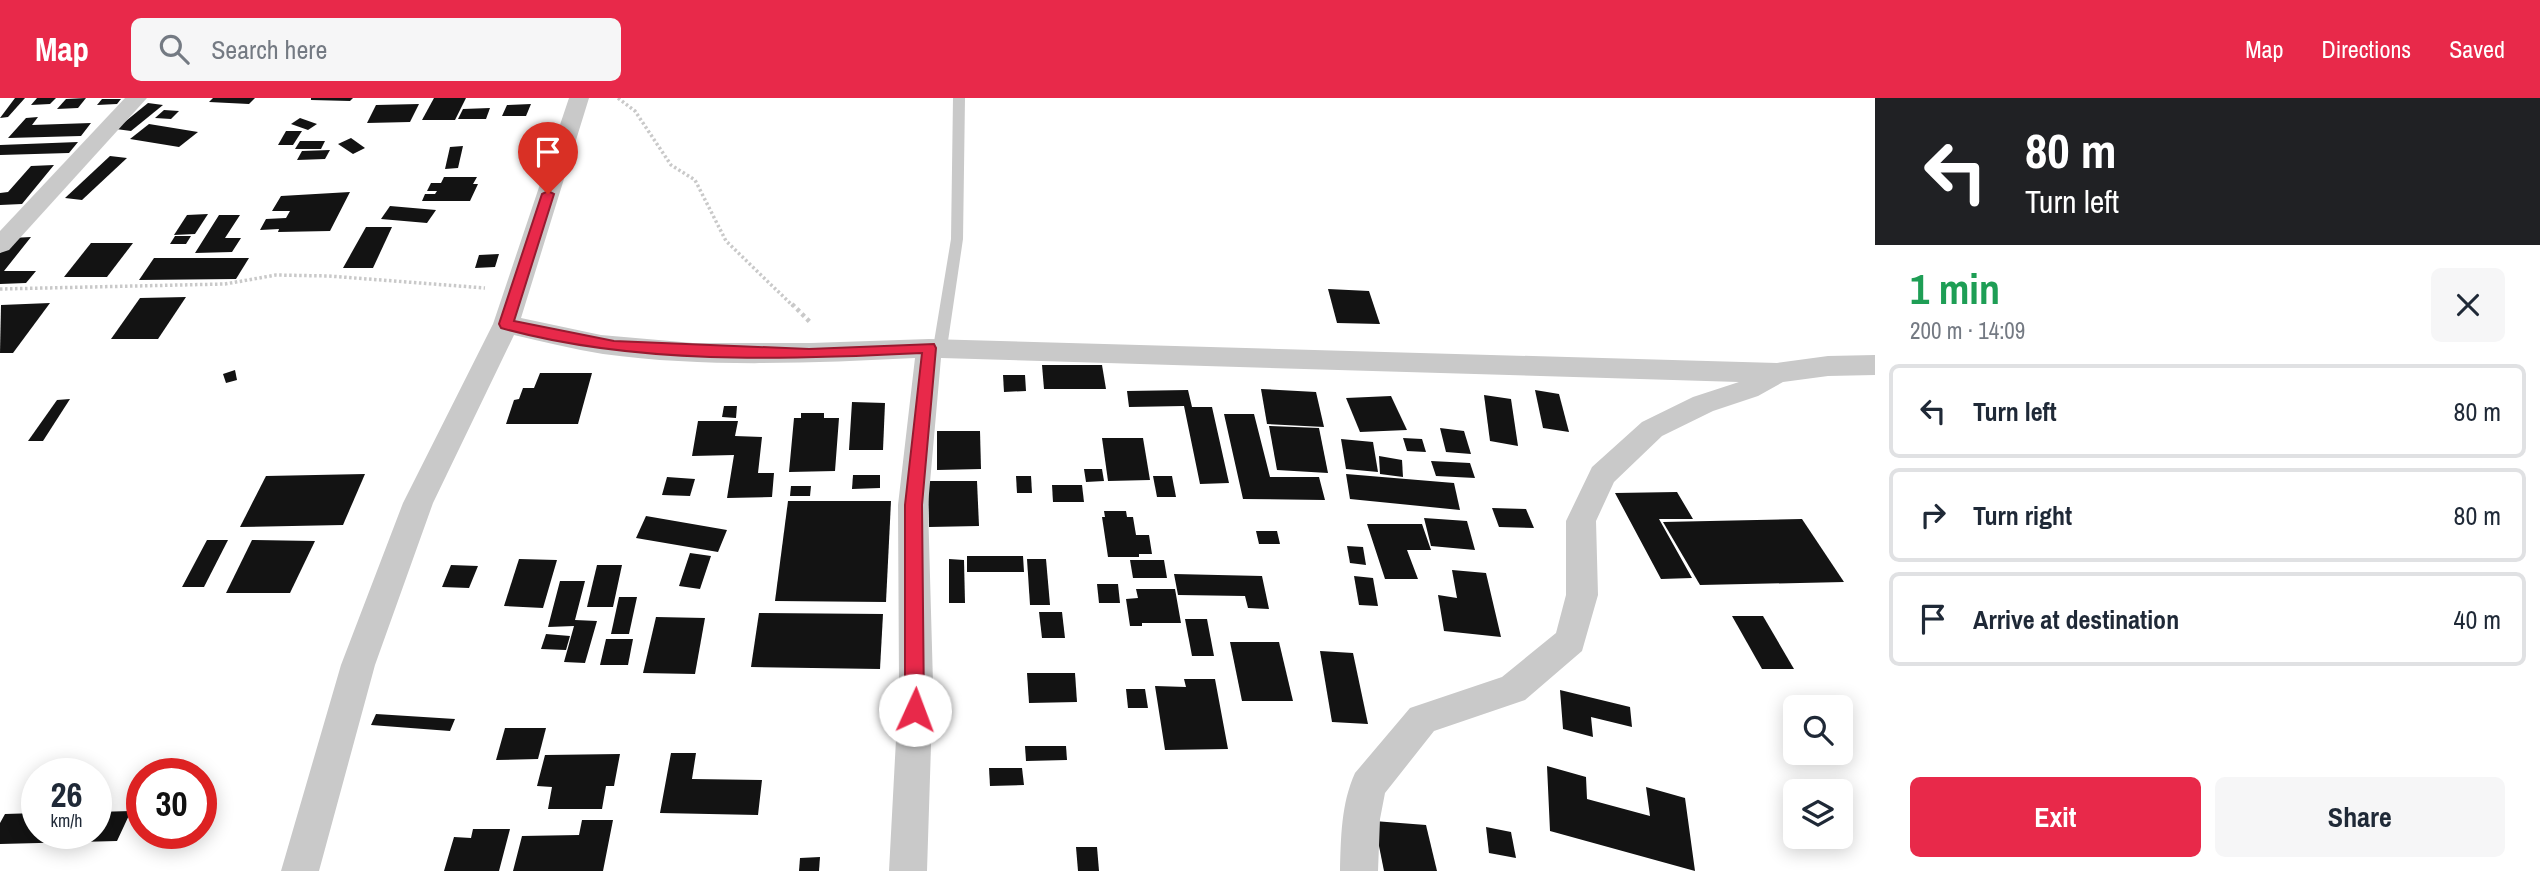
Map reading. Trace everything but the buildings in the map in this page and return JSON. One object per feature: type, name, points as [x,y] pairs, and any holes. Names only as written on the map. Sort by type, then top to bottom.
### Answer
[{"type":"street","points":[[0,245],[137,98]]},
{"type":"street","points":[[300,871],[358,665],[418,503],[506,324],[579,98]]},
{"type":"street","points":[[506,324],[614,346],[809,354],[934,348],[1777,373],[1828,366],[1875,365]]},
{"type":"street","points":[[908,871],[916,683],[914,505],[934,348]]},
{"type":"street","points":[[1359,871],[1361,819],[1368,785],[1422,719],[1513,689],[1570,642],[1582,595],[1581,521],[1602,475],[1652,429],[1777,373]]},
{"type":"lane","points":[[934,348],[957,239],[959,98]]},
{"type":"path","points":[[618,98],[635,111],[671,165],[695,180],[726,241],[838,352]]},
{"type":"path","points":[[0,289],[225,284],[276,275],[329,276],[517,290]]},
{"type":"route","points":[[548,194],[506,324],[614,346],[809,354],[929,348],[914,505],[915,710]]}]
